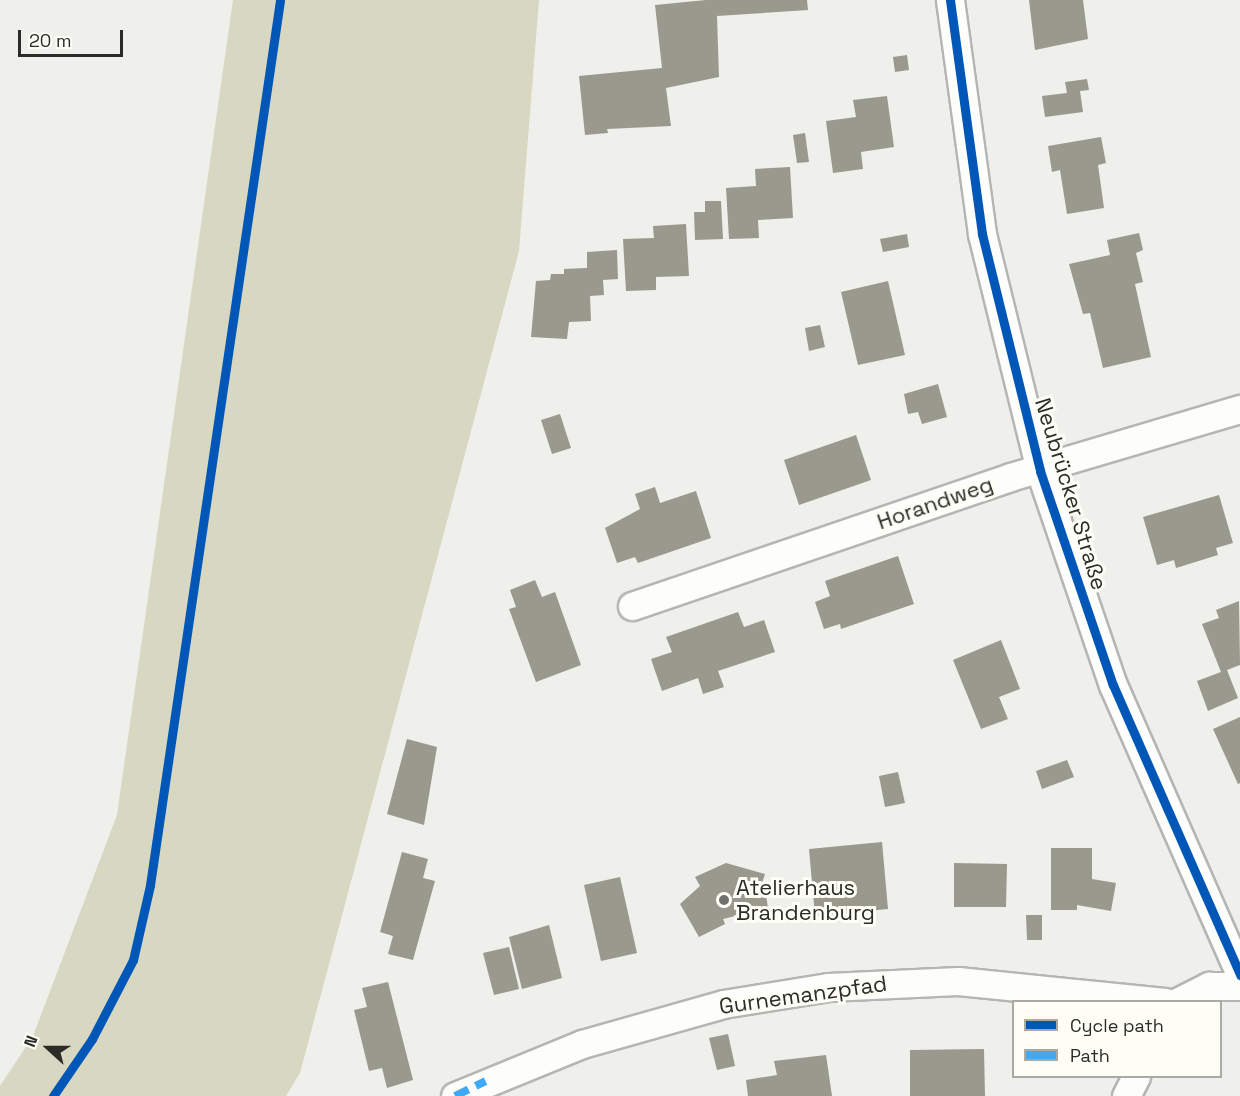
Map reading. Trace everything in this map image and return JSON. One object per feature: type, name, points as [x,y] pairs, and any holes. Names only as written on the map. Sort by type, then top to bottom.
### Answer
[{"type":"street","name":"Neubrücker Straße","points":[[950,0],[982,234],[1040,471],[1113,685],[1240,975]]},
{"type":"street","name":"Horandweg","points":[[632,606],[1040,471],[1240,409]]},
{"type":"street","name":"Gurnemanzpfad","points":[[455,1096],[593,1040],[723,1004],[828,987],[958,981],[1145,1000]]},
{"type":"street","points":[[1181,1000],[1209,986],[1240,986]]},
{"type":"street","points":[[1126,1096],[1135,1078]]},
{"type":"green space","points":[[233,0],[539,0],[519,251],[300,1073],[286,1096],[0,1096],[0,1086],[33,1036],[117,815]]},
{"type":"building","points":[[706,0],[807,0],[808,10],[717,16],[719,77],[666,88],[671,126],[607,129],[608,133],[585,135],[579,76],[662,68],[655,5]]},
{"type":"building","points":[[1029,0],[1083,0],[1088,39],[1035,50]]},
{"type":"building","points":[[907,55],[909,70],[895,72],[893,57]]},
{"type":"building","points":[[1087,79],[1089,90],[1080,91],[1083,112],[1045,117],[1042,96],[1067,93],[1065,82]]},
{"type":"building","points":[[887,96],[894,147],[861,152],[863,169],[833,173],[826,121],[856,117],[853,100]]},
{"type":"building","points":[[805,133],[809,162],[797,163],[793,135]]},
{"type":"building","points":[[1101,137],[1106,163],[1098,165],[1104,208],[1067,214],[1060,170],[1052,172],[1048,146]]},
{"type":"building","points":[[790,167],[793,218],[758,220],[759,238],[729,239],[726,188],[756,186],[755,169]]},
{"type":"building","points":[[705,201],[721,201],[723,239],[695,240],[694,212],[705,212]]},
{"type":"building","points":[[686,224],[689,276],[656,277],[656,290],[626,291],[623,239],[654,238],[653,226]]},
{"type":"building","points":[[1139,233],[1143,250],[1136,253],[1143,282],[1135,284],[1151,357],[1103,368],[1090,313],[1083,314],[1069,264],[1110,255],[1107,240]]},
{"type":"building","points":[[907,234],[909,247],[883,252],[880,239]]},
{"type":"building","points":[[617,250],[618,279],[603,280],[604,295],[590,296],[591,321],[569,322],[567,339],[531,337],[536,281],[550,280],[551,274],[564,274],[564,269],[587,268],[587,252]]},
{"type":"building","points":[[888,281],[905,355],[858,365],[841,292]]},
{"type":"building","points":[[820,325],[825,347],[809,351],[805,328]]},
{"type":"building","points":[[938,384],[947,417],[922,424],[918,412],[908,414],[904,394]]},
{"type":"building","points":[[560,414],[571,448],[552,454],[541,420]]},
{"type":"building","points":[[856,435],[871,480],[799,505],[784,460]]},
{"type":"building","points":[[655,487],[660,503],[696,491],[711,538],[638,563],[635,557],[617,563],[605,528],[640,509],[635,494]]},
{"type":"building","points":[[1219,495],[1233,543],[1216,548],[1218,555],[1176,568],[1174,560],[1157,565],[1143,517]]},
{"type":"building","points":[[898,556],[914,604],[841,629],[840,624],[824,629],[815,602],[830,596],[825,581]]},
{"type":"building","points":[[535,580],[542,597],[555,592],[581,665],[536,682],[509,609],[516,607],[510,590]]},
{"type":"building","points":[[1239,601],[1240,665],[1227,670],[1238,698],[1208,711],[1197,681],[1221,672],[1202,624],[1219,618],[1216,610]]},
{"type":"building","points":[[738,612],[744,627],[764,620],[775,652],[718,671],[724,687],[703,694],[698,678],[662,691],[651,659],[672,652],[666,637]]},
{"type":"building","points":[[1001,640],[1020,689],[999,697],[1008,719],[981,729],[953,660]]},
{"type":"building","points":[[1240,717],[1240,783],[1238,784],[1213,729]]},
{"type":"building","points":[[407,739],[437,747],[424,825],[387,814]]},
{"type":"building","points":[[1067,760],[1074,777],[1042,789],[1036,771]]},
{"type":"building","points":[[898,772],[905,803],[885,807],[879,776]]},
{"type":"building","points":[[882,842],[888,909],[815,916],[809,849]]},
{"type":"building","points":[[1051,848],[1092,848],[1092,879],[1116,883],[1111,911],[1077,905],[1077,910],[1051,910]]},
{"type":"building","points":[[402,852],[428,859],[423,878],[435,881],[413,960],[388,954],[393,936],[380,932]]},
{"type":"building","name":"Atelierhaus Brandenburg","points":[[726,863],[765,874],[759,893],[766,895],[768,908],[723,919],[725,924],[699,937],[680,904],[700,886],[695,877]]},
{"type":"building","points":[[954,863],[1007,864],[1006,907],[954,907]]},
{"type":"building","points":[[620,877],[637,953],[601,961],[584,885]]},
{"type":"building","points":[[1026,915],[1042,915],[1042,940],[1027,940]]},
{"type":"building","points":[[549,925],[562,978],[522,989],[509,937]]},
{"type":"building","points":[[509,947],[519,989],[494,995],[483,953]]},
{"type":"building","points":[[388,982],[413,1080],[387,1088],[382,1068],[369,1071],[354,1010],[367,1007],[362,988]]},
{"type":"building","points":[[728,1034],[735,1066],[717,1070],[709,1038]]},
{"type":"building","points":[[984,1049],[985,1096],[910,1096],[910,1050]]},
{"type":"building","points":[[826,1055],[832,1096],[748,1096],[746,1080],[777,1075],[774,1061]]},
{"type":"marked path","points":[[455,1096],[486,1081]]},
{"type":"cycle path","points":[[53,1096],[92,1039],[133,960],[150,885],[280,0]]},
{"type":"cycle path","points":[[950,0],[982,234],[1040,471],[1113,685],[1240,975]]},
{"type":"place","name":"Atelierhaus Brandenburg","points":[[724,900]]}]
